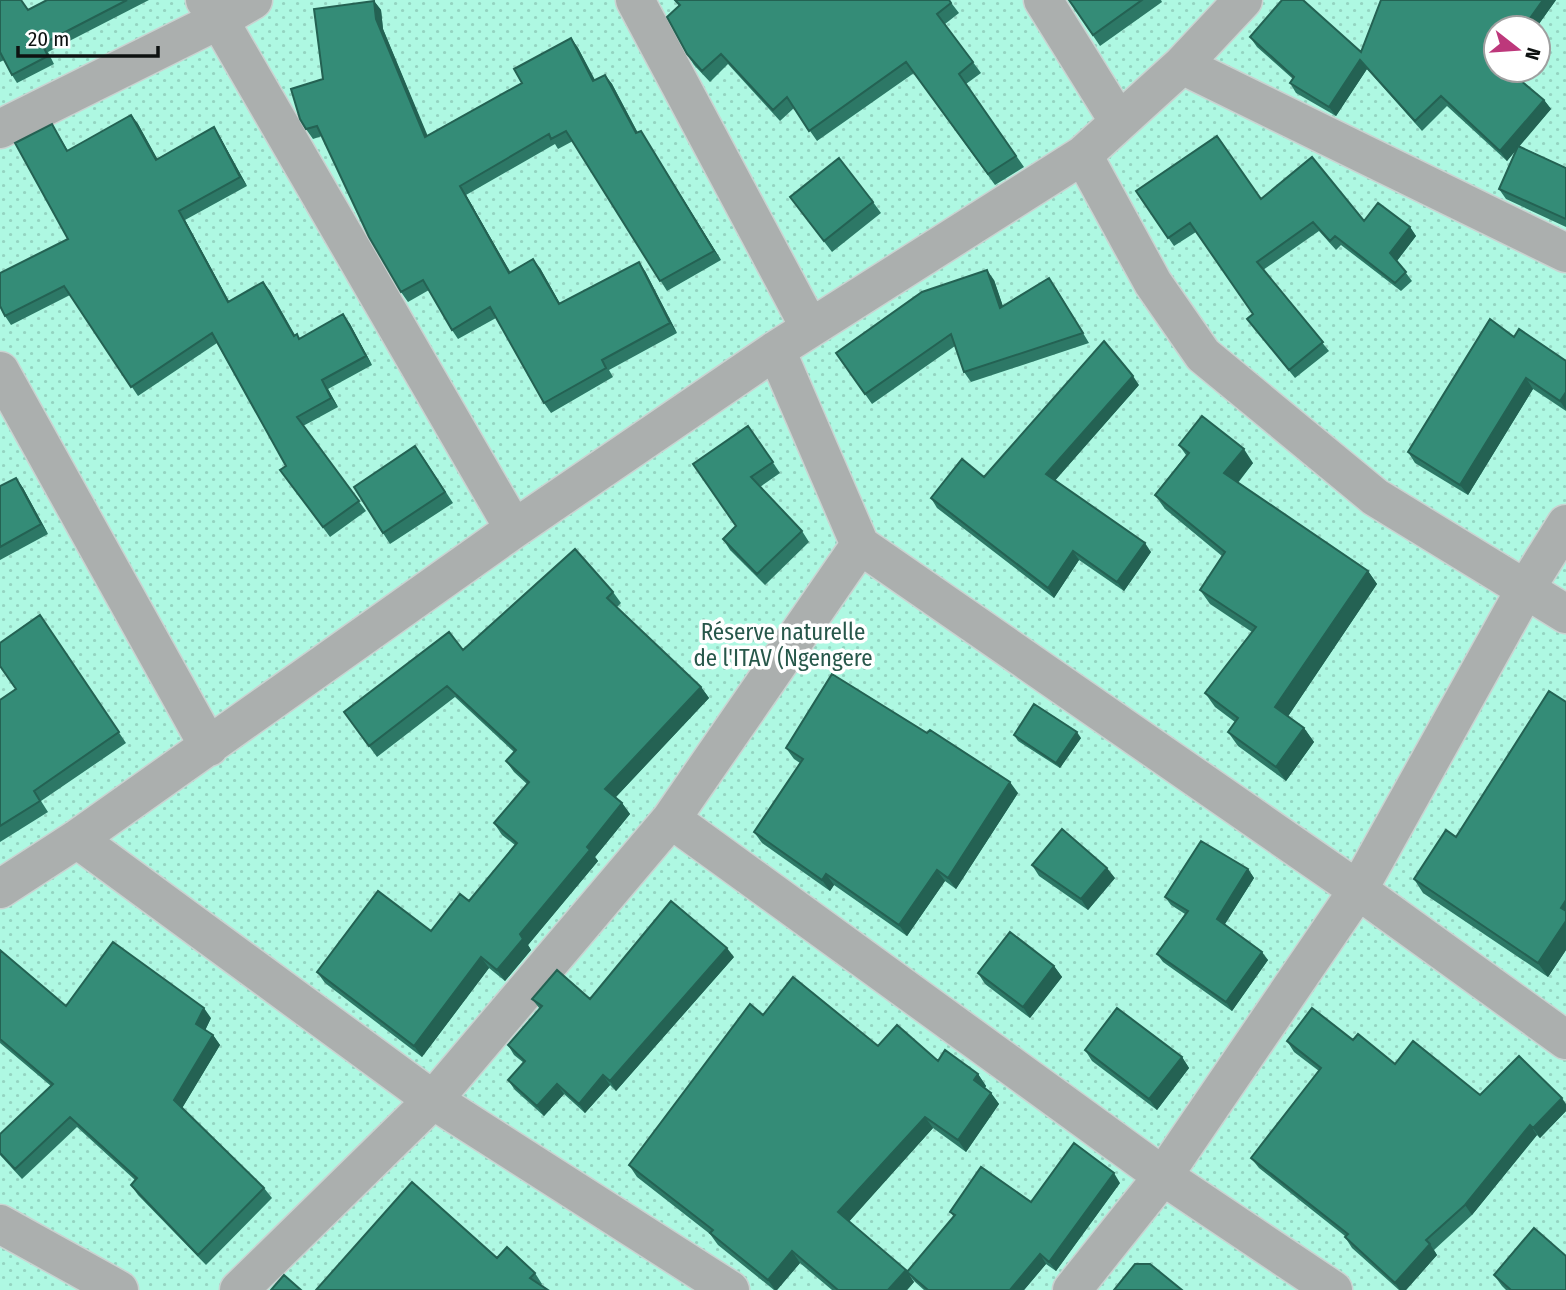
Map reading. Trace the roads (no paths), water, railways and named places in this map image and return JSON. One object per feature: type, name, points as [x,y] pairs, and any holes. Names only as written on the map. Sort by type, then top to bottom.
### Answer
[{"type":"street","points":[[0,129],[212,10],[253,0]]},
{"type":"street","points":[[635,0],[810,328]]},
{"type":"street","points":[[1042,0],[1119,122]]},
{"type":"street","points":[[0,889],[77,839],[514,529],[776,349],[1083,155],[1182,65],[1242,0]]},
{"type":"street","points":[[212,10],[514,529]]},
{"type":"street","points":[[1182,65],[1566,253]]},
{"type":"street","points":[[1083,155],[1153,283],[1203,355],[1375,497],[1566,614]]},
{"type":"street","points":[[776,349],[860,545],[1358,890],[1566,1040]]},
{"type":"street","points":[[0,371],[209,747]]},
{"type":"street","points":[[1072,1290],[1163,1177],[1358,890],[1526,588],[1566,524]]},
{"type":"street","points":[[239,1290],[433,1100],[671,819],[860,545]]},
{"type":"street","points":[[671,819],[1163,1177],[1333,1290]]},
{"type":"street","points":[[77,839],[433,1100],[730,1290]]},
{"type":"street","points":[[0,1224],[119,1290]]},
{"type":"park label","name":"Réserve naturelle de l'ITAV (Ngengere","points":[[783,645]]}]
